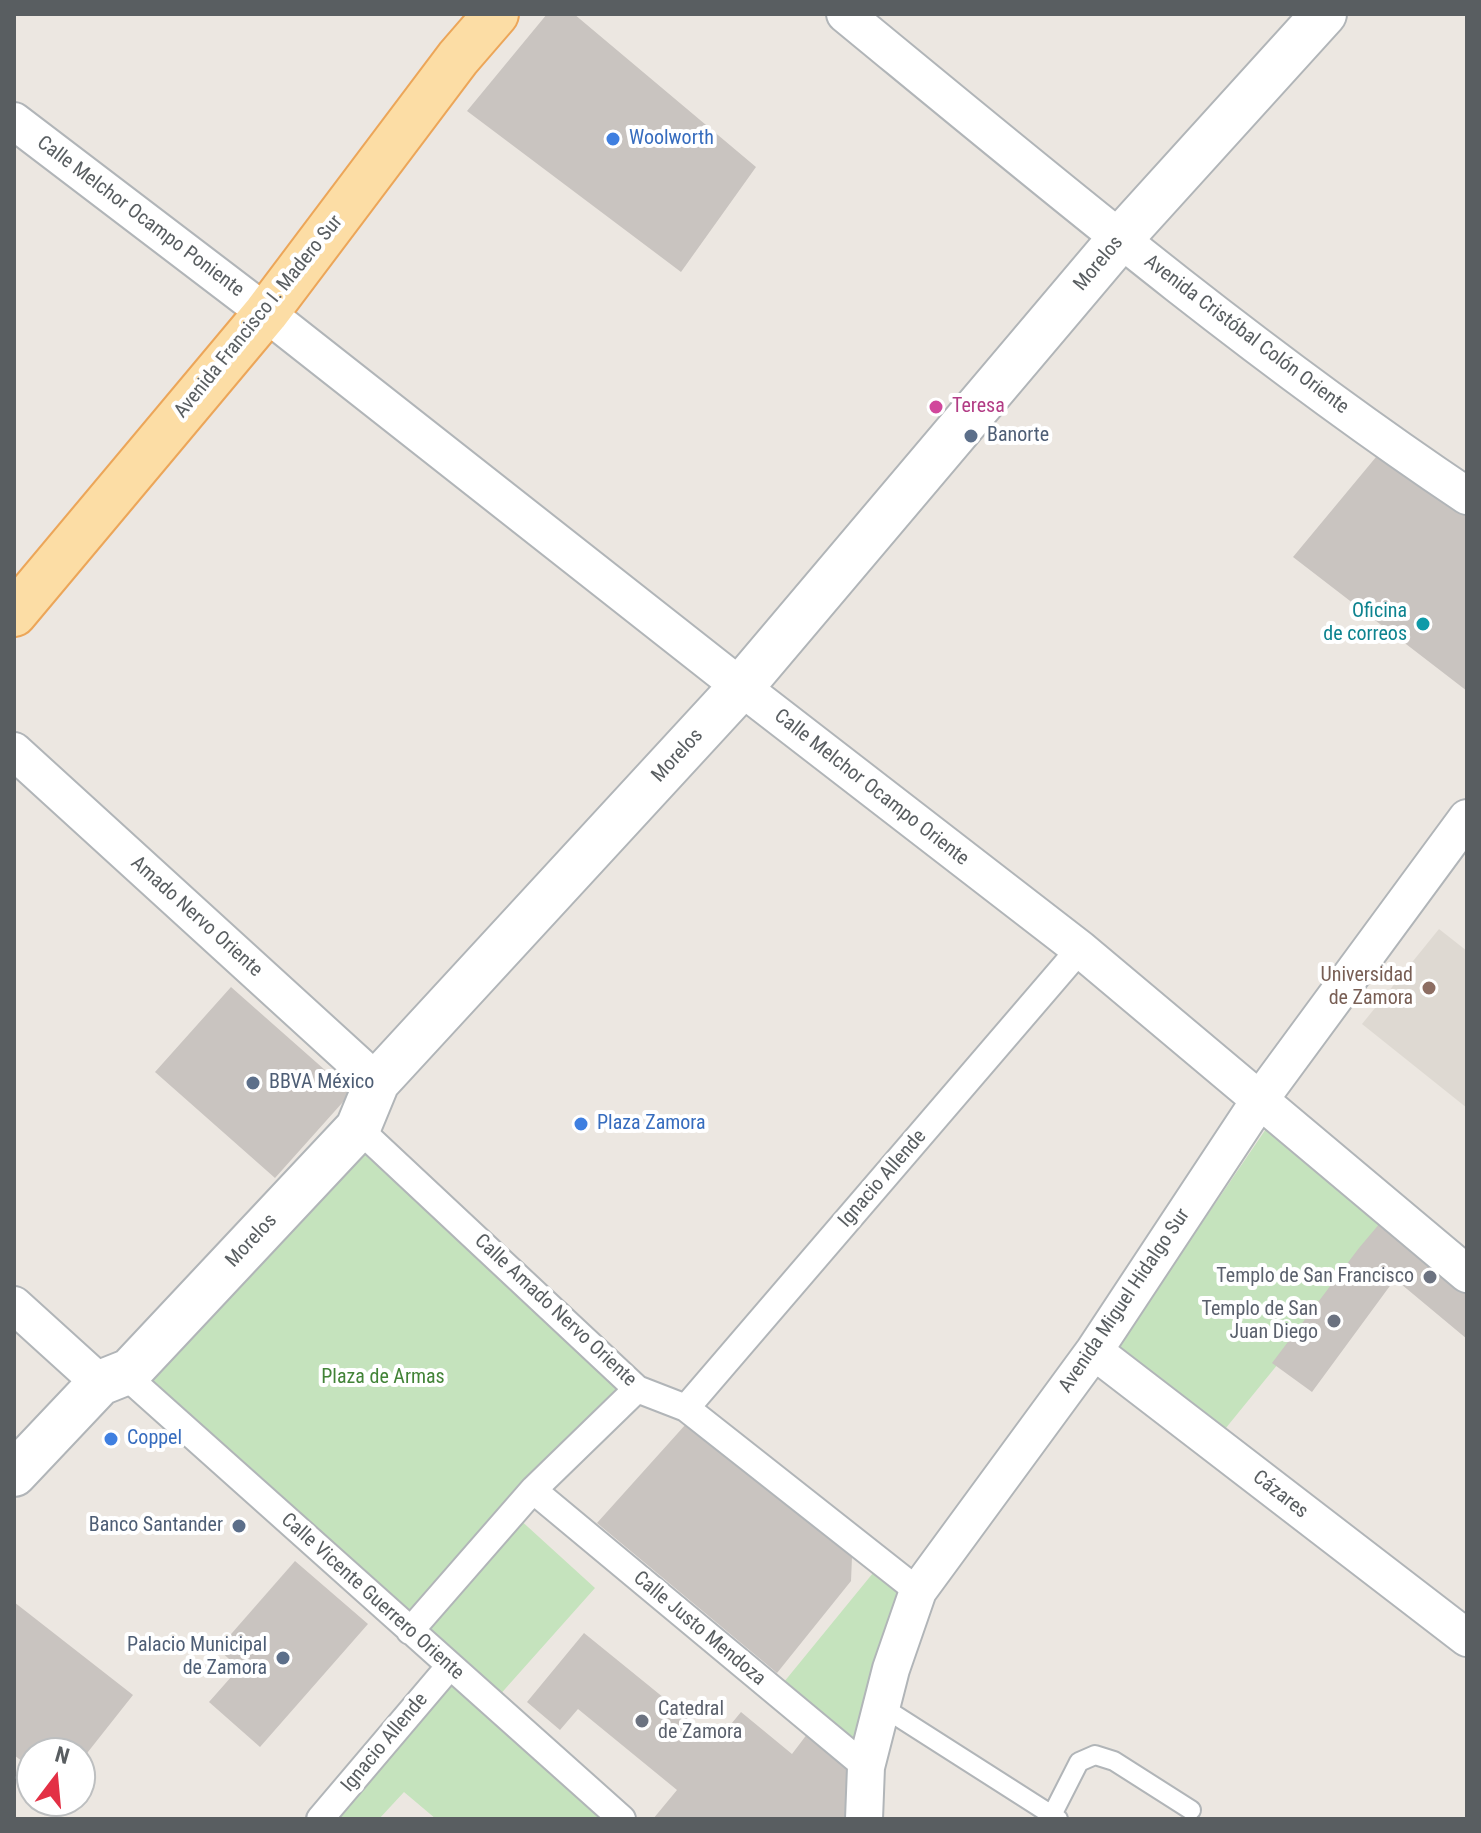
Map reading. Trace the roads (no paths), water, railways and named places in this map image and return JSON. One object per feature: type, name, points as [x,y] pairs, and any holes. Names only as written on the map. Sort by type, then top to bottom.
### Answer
[{"type":"main road","name":"Avenida Francisco I. Madero Sur","points":[[14,614],[266,313],[458,58],[496,14]]},
{"type":"street","name":"Avenida Cristóbal Colón Oriente","points":[[845,14],[1119,240],[1388,443],[1467,496]]},
{"type":"street","name":"Morelos","points":[[14,1474],[112,1378],[130,1371],[358,1128],[377,1082],[741,687],[1119,240],[1324,14]]},
{"type":"street","name":"Calle Melchor Ocampo Poniente","points":[[14,121],[266,313]]},
{"type":"street","name":"Calle Melchor Ocampo Oriente","points":[[266,313],[1080,949],[1467,1274]]},
{"type":"street","name":"Amado Nervo Oriente","points":[[14,751],[377,1082]]},
{"type":"street","name":"Avenida Miguel Hidalgo Sur","points":[[864,1819],[866,1767],[891,1669],[918,1591],[1094,1351],[1261,1098],[1467,818]]},
{"type":"street","name":"Ignacio Allende","points":[[686,1408],[1080,949]]},
{"type":"street","name":"Calle Amado Nervo Oriente","points":[[358,1128],[637,1389],[686,1408],[918,1591]]},
{"type":"street","name":"Calle Vicente Guerrero Oriente","points":[[14,1305],[112,1378],[410,1631],[615,1817]]},
{"type":"street","name":"Cázares","points":[[1094,1351],[1467,1638]]},
{"type":"street","points":[[410,1631],[533,1490],[637,1389]]},
{"type":"street","name":"Calle Justo Mendoza","points":[[533,1490],[866,1767]]},
{"type":"street","name":"Ignacio Allende","points":[[320,1819],[449,1667]]},
{"type":"lane","points":[[881,1706],[1053,1818],[1079,1762],[1095,1755],[1114,1761],[1191,1810]]},
{"type":"place","name":"Woolworth","points":[[613,139]]},
{"type":"place","name":"Teresa","points":[[936,407]]},
{"type":"place","name":"Banorte","points":[[971,436]]},
{"type":"place","name":"Oficina de correos","points":[[1423,624]]},
{"type":"place","name":"Universidad de Zamora","points":[[1429,988]]},
{"type":"place","name":"BBVA México","points":[[253,1083]]},
{"type":"place","name":"Plaza Zamora","points":[[581,1124]]},
{"type":"place","name":"Templo de San Francisco","points":[[1430,1277]]},
{"type":"place","name":"Templo de San Juan Diego","points":[[1334,1321]]},
{"type":"place","name":"Coppel","points":[[111,1439]]},
{"type":"place","name":"Banco Santander","points":[[239,1526]]},
{"type":"place","name":"Palacio Municipal de Zamora","points":[[283,1658]]},
{"type":"place","name":"Catedral de Zamora","points":[[642,1721]]},
{"type":"park label","name":"Plaza de Armas","points":[[383,1378]]}]
